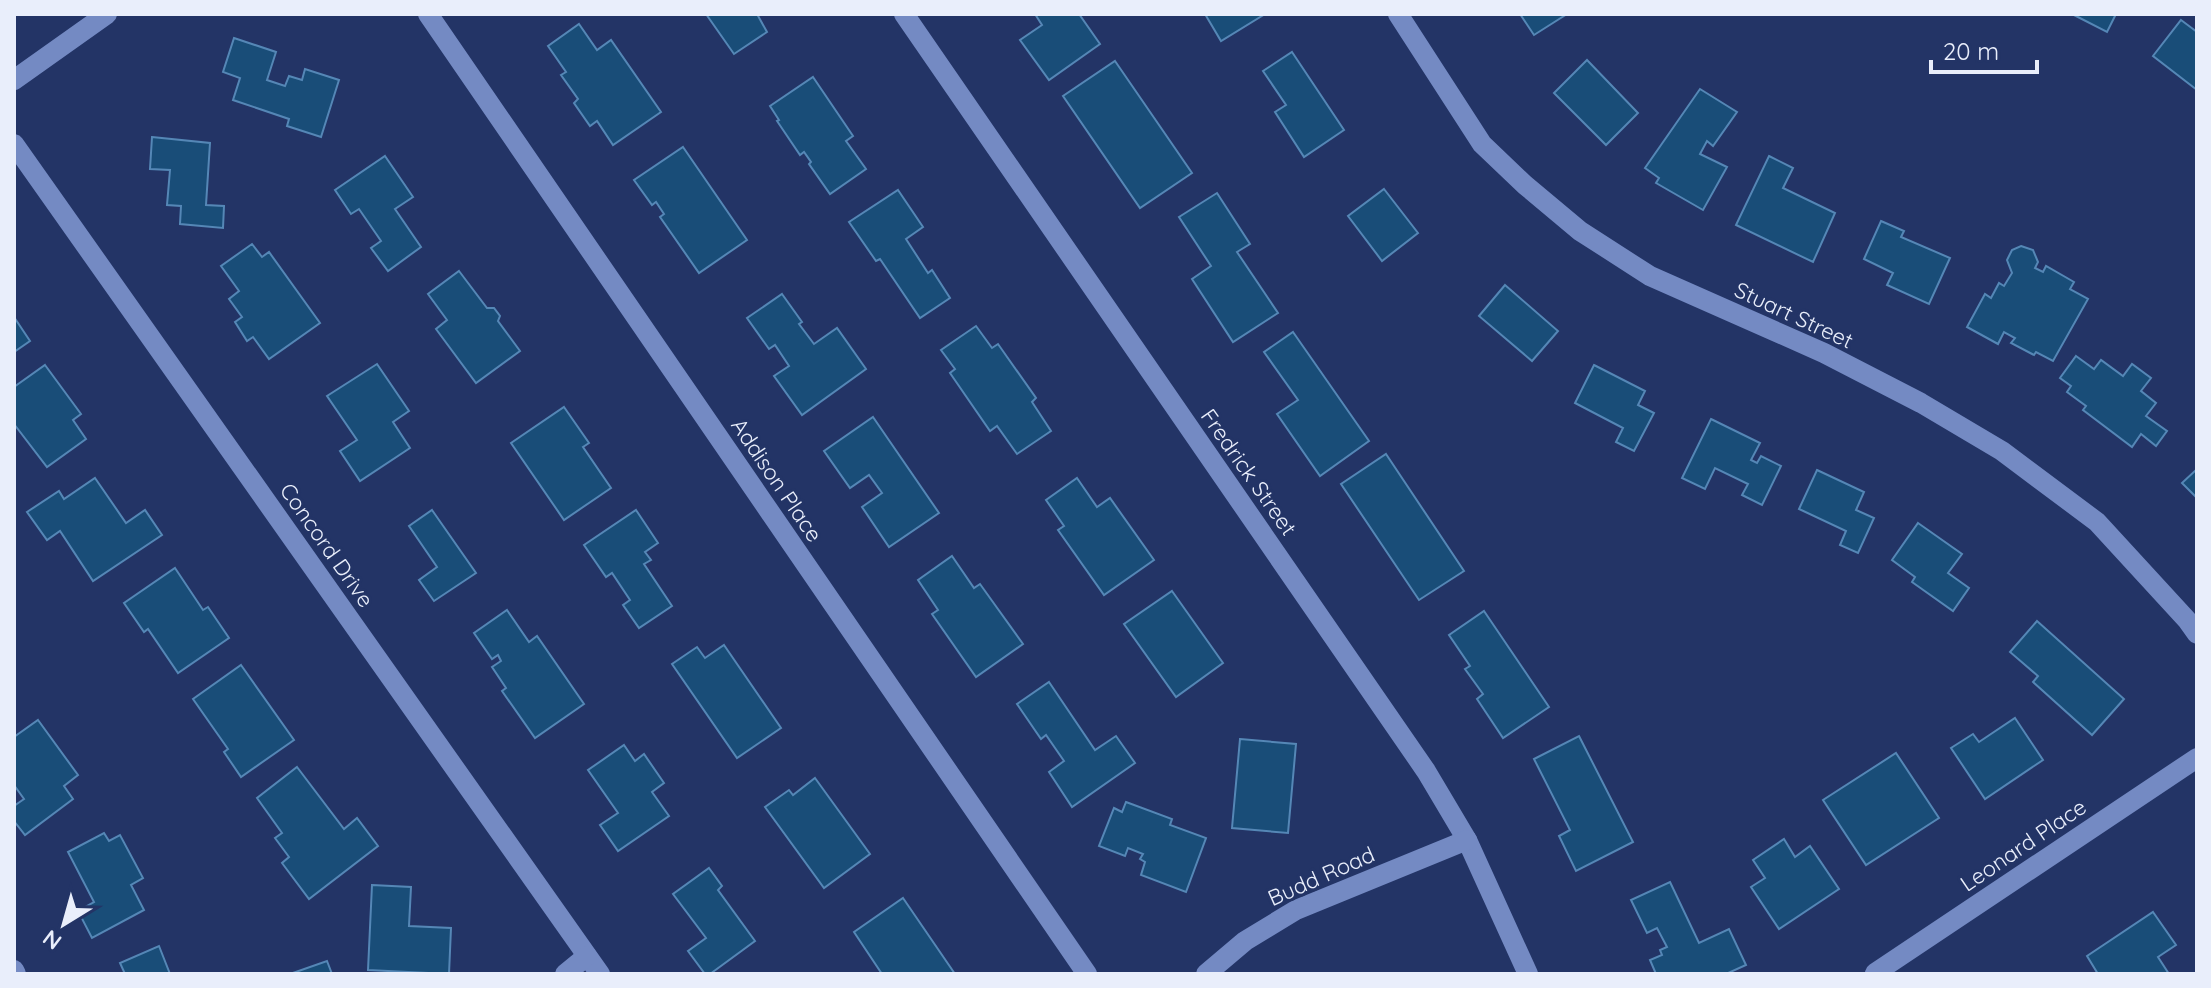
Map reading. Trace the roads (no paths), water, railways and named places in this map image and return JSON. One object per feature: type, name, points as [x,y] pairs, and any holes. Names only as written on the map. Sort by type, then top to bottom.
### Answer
[{"type":"street","points":[[14,80],[107,14]]},
{"type":"street","name":"Addison Place","points":[[428,14],[1087,974]]},
{"type":"street","name":"Fredrick Street","points":[[904,14],[1417,757],[1467,840],[1528,974]]},
{"type":"street","name":"Stuart Street","points":[[1398,14],[1482,144],[1580,231],[1650,276],[1824,353],[1921,403],[2002,451],[2097,522],[2197,634]]},
{"type":"street","name":"Concord Drive","points":[[14,144],[600,974]]},
{"type":"street","name":"Leonard Place","points":[[1875,973],[2197,758]]},
{"type":"street","name":"Budd Road","points":[[1206,974],[1245,941],[1296,910],[1467,840]]},
{"type":"street","points":[[565,974],[587,956]]}]
